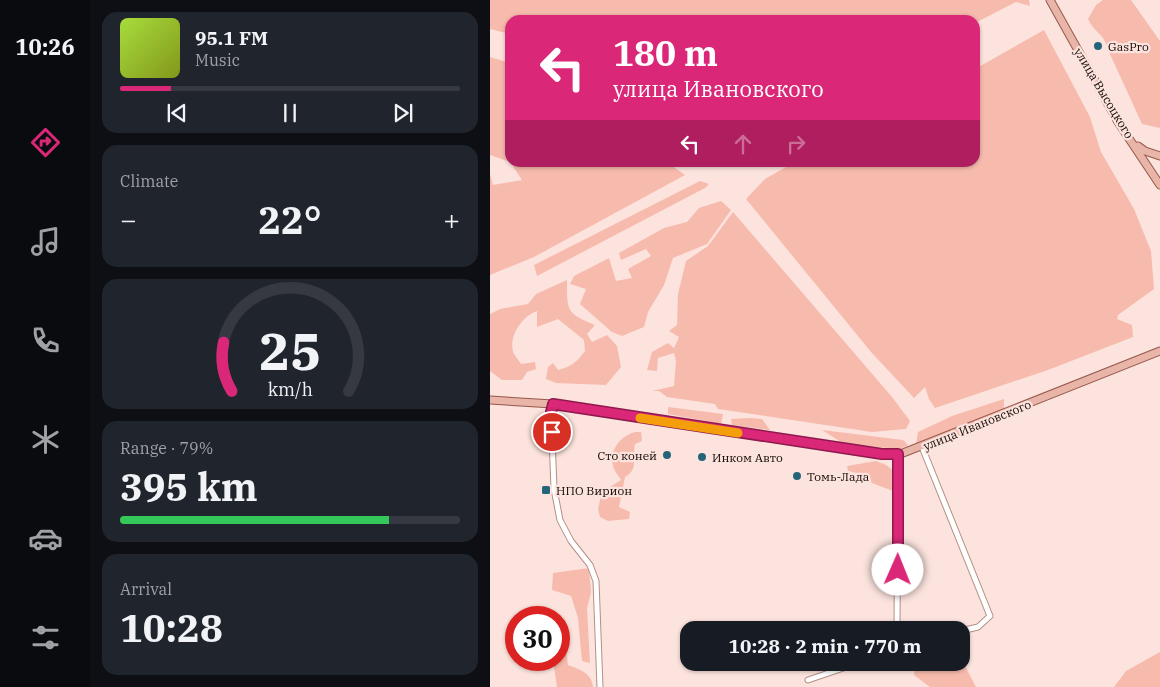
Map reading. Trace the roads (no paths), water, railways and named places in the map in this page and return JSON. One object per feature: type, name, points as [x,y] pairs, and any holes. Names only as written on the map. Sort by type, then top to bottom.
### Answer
[{"type":"main road","name":"улица Высоцкого","points":[[1050,0],[1118,122],[1160,185]]},
{"type":"main road","points":[[1133,143],[1158,155]]},
{"type":"main road","points":[[1145,161],[1158,155]]},
{"type":"main road","name":"улица Ивановского","points":[[490,400],[553,404],[882,454],[898,454],[922,447],[1160,351]]},
{"type":"street","points":[[553,404],[551,412],[554,489],[557,509],[564,530],[590,565],[596,581],[600,687]]},
{"type":"street","points":[[922,447],[990,616],[978,627],[970,629]]},
{"type":"street","points":[[896,621],[898,454]]},
{"type":"street","points":[[808,680],[834,671]]},
{"type":"place","name":"GasPro","points":[[1098,46]]},
{"type":"place","name":"Сто коней","points":[[667,455]]},
{"type":"place","name":"Инком Авто","points":[[702,457]]},
{"type":"place","name":"Томь-Лада","points":[[797,476]]},
{"type":"place","name":"НПО Вирион","points":[[546,490]]}]
